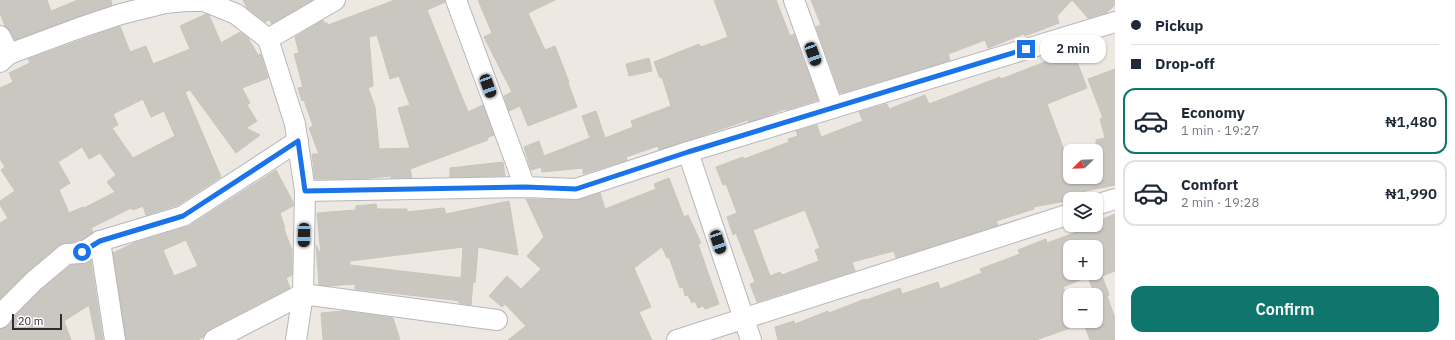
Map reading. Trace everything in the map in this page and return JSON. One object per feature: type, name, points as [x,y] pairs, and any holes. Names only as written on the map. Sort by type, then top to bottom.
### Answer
[{"type":"street","points":[[0,36],[4,58],[79,28],[121,14],[165,3],[186,0],[204,0],[236,14],[268,39],[295,124],[305,191],[303,294],[296,340]]},
{"type":"street","points":[[268,39],[335,0]]},
{"type":"street","points":[[456,0],[525,187]]},
{"type":"street","points":[[794,0],[833,108]]},
{"type":"street","points":[[305,191],[525,187],[576,189],[688,152],[1115,22]]},
{"type":"street","points":[[0,318],[7,308],[34,281],[66,254],[82,252],[100,241],[183,216],[298,141]]},
{"type":"street","points":[[688,152],[751,340]]},
{"type":"street","points":[[1103,203],[1115,199]]},
{"type":"street","points":[[677,340],[1063,216]]},
{"type":"street","points":[[100,241],[115,340]]},
{"type":"street","points":[[214,340],[303,294],[497,320]]},
{"type":"building","points":[[0,0],[47,0],[51,11],[78,0],[111,0],[112,5],[15,40],[5,26],[0,13]]},
{"type":"building","points":[[243,0],[312,0],[272,24],[269,20],[265,22],[247,8]]},
{"type":"building","points":[[395,0],[445,0],[445,2],[427,10],[468,112],[483,105],[494,135],[487,138],[488,140],[410,169],[412,178],[391,178],[391,176],[359,179],[315,179],[312,154],[319,154],[309,128],[313,126],[298,88],[303,87],[294,54],[299,53],[295,37],[323,20],[324,23],[327,23],[328,25]],"holes":[[[377,35],[390,79],[399,76],[410,105],[398,108],[410,148],[379,149],[375,107],[368,88],[373,86],[369,37]]]},
{"type":"building","points":[[478,0],[555,0],[528,13],[545,50],[555,46],[577,107],[528,126],[520,106],[509,111],[504,96],[512,92],[484,37],[492,33]]},
{"type":"building","points":[[714,0],[776,0],[790,36],[794,34],[818,100],[786,110],[785,109],[749,122],[748,120],[659,150],[658,146],[626,157],[627,160],[583,174],[583,168],[542,172],[541,167],[531,170],[524,147],[539,141],[544,156],[590,138],[582,116],[596,111],[605,138],[633,127],[631,121],[671,106],[662,77],[660,78],[654,62],[699,44],[701,47],[728,37]]},
{"type":"building","points":[[811,0],[1072,0],[1057,16],[1059,23],[1025,36],[1024,34],[988,48],[985,40],[948,54],[950,60],[942,63],[840,93],[816,27],[821,25]]},
{"type":"building","points":[[1072,0],[1115,0],[1115,5],[1106,13],[1088,18]]},
{"type":"building","points":[[206,14],[209,15],[221,43],[240,32],[248,38],[258,55],[261,54],[268,78],[242,88],[250,103],[247,105],[257,121],[246,128],[260,135],[236,153],[190,90],[185,92],[221,177],[178,205],[146,215],[143,206],[133,210],[131,208],[91,228],[93,232],[78,242],[59,245],[26,273],[0,299],[0,223],[8,218],[0,205],[0,201],[15,191],[1,170],[5,167],[0,159],[0,88],[13,82],[9,73],[30,63],[28,59],[120,26],[130,52],[146,46],[153,64],[190,49],[180,26]],"holes":[[[143,99],[151,117],[164,111],[175,136],[133,158],[112,128],[118,125],[113,114]],[[82,147],[89,159],[100,153],[116,175],[107,182],[115,192],[84,208],[83,207],[69,213],[59,190],[70,183],[58,162]]]},
{"type":"building","points":[[1073,51],[1087,88],[1047,104],[1063,147],[1063,184],[1103,184],[1103,144],[1096,144],[1096,140],[1105,138],[1100,119],[1103,118],[1088,79],[1115,69],[1115,185],[1081,192],[1063,192],[1063,202],[1033,207],[1034,209],[996,221],[998,225],[896,258],[894,251],[852,262],[855,271],[757,302],[750,284],[755,282],[736,233],[733,235],[727,217],[737,213],[726,184],[723,185],[716,167],[743,157],[744,159],[789,142],[788,139],[798,136],[796,131],[817,125],[821,137],[863,121],[859,112],[887,104],[889,109],[925,95],[929,104],[1000,77],[1001,79]],"holes":[[[805,210],[820,248],[815,250],[819,261],[782,275],[780,272],[770,276],[753,230]]]},
{"type":"building","points":[[649,58],[652,71],[629,76],[626,64]]},
{"type":"building","points":[[503,162],[505,176],[450,177],[450,168]]},
{"type":"building","points":[[276,170],[293,202],[293,206],[280,213],[292,250],[292,275],[286,278],[290,288],[209,330],[198,340],[126,340],[113,253],[134,243],[189,226]],"holes":[[[186,240],[198,266],[174,276],[163,250]]]},
{"type":"building","points":[[669,178],[684,217],[688,215],[701,243],[698,244],[719,304],[705,309],[703,306],[698,308],[695,301],[692,303],[688,295],[685,296],[683,287],[680,288],[669,257],[667,258],[662,247],[634,268],[651,307],[639,312],[652,340],[508,340],[526,326],[505,304],[502,307],[489,296],[507,276],[521,289],[541,269],[527,256],[544,237],[526,199],[576,200],[600,193],[605,209],[656,189],[654,184]]},
{"type":"building","points":[[509,201],[518,255],[478,247],[475,283],[473,281],[471,305],[459,303],[459,301],[453,300],[355,289],[355,284],[327,286],[319,285],[316,245],[321,255],[317,213],[356,210],[356,206],[376,204],[377,209],[407,209],[407,212],[444,208],[446,214]],"holes":[[[463,247],[461,278],[350,265],[350,261]]]},
{"type":"building","points":[[1115,214],[1115,271],[1103,276],[1103,240],[1063,240],[1063,280],[1080,280],[1063,287],[1063,328],[1070,328],[1036,340],[778,340],[775,327],[794,321],[795,324],[828,311],[829,313],[865,299],[866,300],[900,288],[902,294],[938,282],[940,289],[982,273],[980,269],[1020,254],[1018,250],[1046,239],[1047,243],[1077,232],[1103,232],[1103,219]]},
{"type":"building","points":[[91,261],[103,340],[96,340],[89,305],[64,321],[71,340],[0,340],[0,329],[9,325],[16,315],[42,289],[71,265],[83,264]]},
{"type":"building","points":[[1103,279],[1109,295],[1107,296],[1115,318],[1115,340],[1090,340],[1086,328],[1103,328],[1103,288],[1092,288],[1089,280],[1103,280]]},
{"type":"building","points":[[343,311],[393,318],[400,340],[323,340],[321,313]]},
{"type":"route","points":[[82,252],[100,241],[183,216],[298,141],[305,191],[525,187],[576,189],[688,152],[1026,49]]}]
